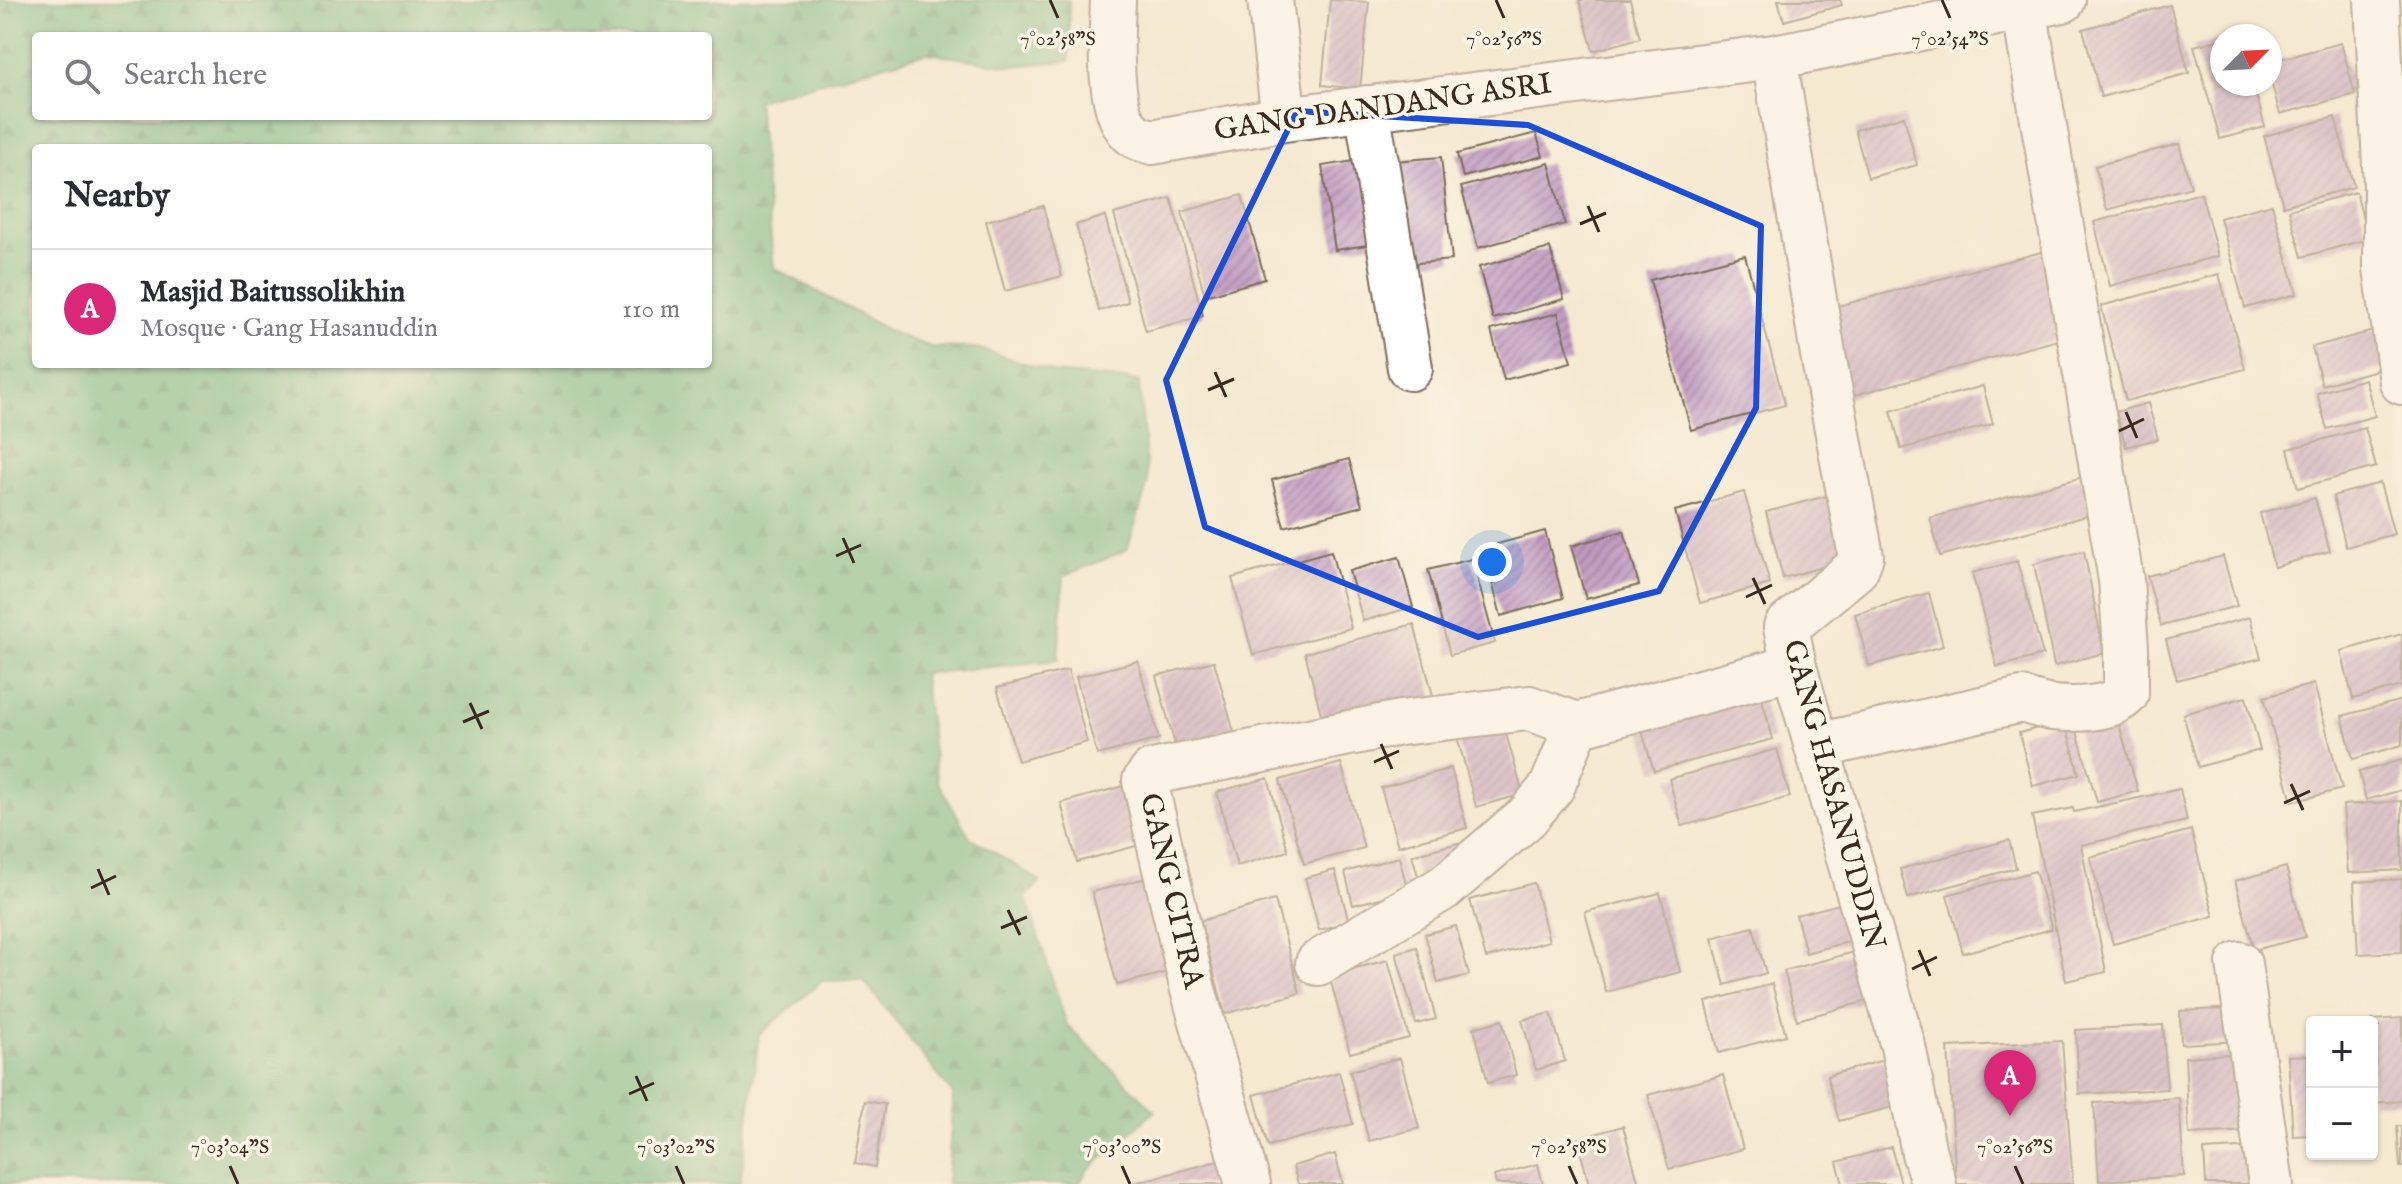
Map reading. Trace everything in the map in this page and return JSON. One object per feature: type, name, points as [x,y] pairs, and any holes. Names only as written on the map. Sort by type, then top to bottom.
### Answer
[{"type":"street","name":"GANG DANDANG ASRI","points":[[1113,0],[1112,85],[1124,123],[1134,136],[1152,142],[1284,119],[1774,57],[1919,14],[2044,4]]},
{"type":"street","points":[[1270,0],[1284,119]]},
{"type":"street","points":[[2377,0],[2386,187],[2386,268],[2402,382]]},
{"type":"street","points":[[1817,746],[2022,700],[2051,708],[2082,707],[2110,704],[2121,700],[2126,694],[2121,580],[2044,4]]},
{"type":"street","name":"GANG HASANUDDIN","points":[[1774,57],[1824,360],[1861,556],[1856,569],[1786,627],[1794,667],[1903,1046],[1924,1153],[1934,1184]]},
{"type":"street","points":[[1367,108],[1410,368]]},
{"type":"street","points":[[1318,963],[1445,887],[1527,817],[1552,787],[1577,725],[1794,667]]},
{"type":"street","name":"GANG CITRA","points":[[1248,1184],[1192,986],[1145,781],[1152,772],[1400,723],[1529,708],[1577,725]]},
{"type":"street","points":[[2239,964],[2271,1184]]},
{"type":"highlighted area","points":[[1297,111],[1528,125],[1761,226],[1756,408],[1659,591],[1478,637],[1205,527],[1166,380]]},
{"type":"green space","points":[[0,0],[1069,0],[1069,61],[1010,66],[927,53],[757,100],[774,268],[893,333],[931,347],[977,348],[1056,373],[1139,381],[1148,483],[1127,550],[1064,576],[1058,660],[923,674],[937,781],[970,837],[1040,881],[1026,898],[1067,1025],[1155,1111],[1087,1171],[1079,1184],[947,1184],[953,1094],[863,980],[822,981],[759,1035],[740,1184],[0,1184]]},
{"type":"building","points":[[1330,0],[1369,2],[1360,89],[1322,85]]},
{"type":"building","points":[[1579,0],[1630,0],[1640,38],[1593,51]]},
{"type":"building","points":[[1778,0],[1840,0],[1842,5],[1784,21]]},
{"type":"building","points":[[2170,5],[2189,73],[2101,97],[2083,29]]},
{"type":"building","points":[[2210,42],[2210,96],[2256,96],[2265,127],[2220,139],[2194,46]]},
{"type":"building","points":[[2341,43],[2355,94],[2280,114],[2275,96],[2282,96],[2282,59]]},
{"type":"building","points":[[1904,116],[1917,165],[1868,178],[1855,130]]},
{"type":"building","points":[[2335,117],[2354,187],[2283,206],[2264,136]]},
{"type":"building","points":[[1536,133],[1543,156],[1463,177],[1457,154]]},
{"type":"building","points":[[2179,144],[2191,187],[2107,210],[2095,166]]},
{"type":"building","points":[[1441,157],[1452,260],[1406,264],[1395,161]]},
{"type":"building","points":[[1368,159],[1380,243],[1335,250],[1322,166]]},
{"type":"building","points":[[1549,163],[1565,224],[1478,248],[1461,187]]},
{"type":"building","points":[[2356,192],[2368,239],[2302,257],[2289,210]]},
{"type":"building","points":[[2201,193],[2218,256],[2110,286],[2094,222]]},
{"type":"building","points":[[1242,195],[1265,279],[1205,296],[1182,212]]},
{"type":"building","points":[[1171,198],[1203,316],[1146,331],[1114,214]]},
{"type":"building","points":[[2272,204],[2297,294],[2245,308],[2220,218]]},
{"type":"building","points":[[1043,206],[1062,276],[1005,291],[986,221]]},
{"type":"building","points":[[1105,216],[1128,302],[1099,311],[1076,225]]},
{"type":"building","points":[[1550,248],[1564,299],[1493,319],[1479,267]]},
{"type":"building","points":[[2045,251],[2069,337],[1847,397],[1823,310]]},
{"type":"building","points":[[1745,255],[1785,405],[1691,430],[1650,280]]},
{"type":"building","points":[[2219,274],[2245,369],[2126,401],[2101,306]]},
{"type":"building","points":[[1558,313],[1571,362],[1504,380],[1491,330]]},
{"type":"building","points":[[2385,328],[2395,365],[2322,385],[2312,347]]},
{"type":"building","points":[[2365,379],[2375,416],[2327,429],[2317,393]]},
{"type":"building","points":[[1983,386],[1993,424],[1901,449],[1891,411]]},
{"type":"building","points":[[2148,403],[2158,439],[2126,447],[2116,412]]},
{"type":"building","points":[[2365,428],[2376,467],[2298,488],[2288,449]]},
{"type":"building","points":[[1349,459],[1362,506],[1284,527],[1272,480]]},
{"type":"building","points":[[2083,477],[2093,514],[1940,556],[1930,518]]},
{"type":"building","points":[[2380,483],[2394,534],[2346,547],[2333,496]]},
{"type":"building","points":[[1744,492],[1770,584],[1700,603],[1675,511]]},
{"type":"building","points":[[1834,494],[1851,559],[1783,578],[1766,512]]},
{"type":"building","points":[[2315,498],[2330,551],[2274,567],[2260,513]]},
{"type":"building","points":[[1545,531],[1563,598],[1501,616],[1483,548]]},
{"type":"building","points":[[1624,531],[1639,585],[1586,599],[1571,546]]},
{"type":"building","points":[[1331,551],[1351,628],[1253,655],[1232,578]]},
{"type":"building","points":[[2084,551],[2104,653],[2054,666],[2034,564]]},
{"type":"building","points":[[2223,556],[2237,606],[2161,626],[2147,576]]},
{"type":"building","points":[[1399,557],[1413,607],[1363,621],[1349,571]]},
{"type":"building","points":[[1472,559],[1495,643],[1450,655],[1428,570]]},
{"type":"building","points":[[2017,561],[2043,655],[1997,667],[1972,573]]},
{"type":"building","points":[[1929,593],[1943,646],[1869,666],[1855,614]]},
{"type":"building","points":[[2250,617],[2261,658],[2177,680],[2166,640]]},
{"type":"building","points":[[1414,624],[1435,703],[1326,733],[1305,653]]},
{"type":"building","points":[[2402,634],[2402,686],[2353,699],[2341,651]]},
{"type":"building","points":[[1138,661],[1159,739],[1097,755],[1076,677]]},
{"type":"building","points":[[1214,661],[1235,736],[1177,752],[1156,676]]},
{"type":"building","points":[[1068,670],[1087,742],[1018,761],[997,688]]},
{"type":"building","points":[[2314,684],[2342,789],[2292,802],[2264,697]]},
{"type":"building","points":[[1761,696],[1773,739],[1654,771],[1641,728]]},
{"type":"building","points":[[2246,697],[2260,750],[2198,767],[2183,714]]},
{"type":"building","points":[[2402,700],[2402,745],[2353,759],[2342,716]]},
{"type":"building","points":[[2115,710],[2138,791],[2097,802],[2074,721]]},
{"type":"building","points":[[2065,721],[2079,774],[2033,786],[2019,733]]},
{"type":"building","points":[[1503,723],[1523,794],[1476,807],[1457,736]]},
{"type":"building","points":[[1777,749],[1790,797],[1682,826],[1669,779]]},
{"type":"building","points":[[2402,760],[2402,790],[2366,800],[2359,772]]},
{"type":"building","points":[[1341,763],[1364,848],[1304,864],[1280,780]]},
{"type":"building","points":[[1451,768],[1467,828],[1398,846],[1381,788]]},
{"type":"building","points":[[1268,778],[1288,851],[1237,866],[1217,792]]},
{"type":"building","points":[[1131,784],[1147,843],[1077,862],[1061,803]]},
{"type":"building","points":[[2180,789],[2187,821],[2081,845],[2106,972],[2066,981],[2032,816],[2073,808],[2074,812]]},
{"type":"building","points":[[2402,801],[2402,870],[2348,873],[2343,805]]},
{"type":"building","points":[[2191,830],[2214,916],[2113,944],[2090,857]]},
{"type":"building","points":[[2009,840],[2016,868],[1908,898],[1900,869]]},
{"type":"building","points":[[1458,843],[1464,864],[1418,876],[1412,855]]},
{"type":"building","points":[[1399,857],[1408,891],[1353,905],[1345,872]]},
{"type":"building","points":[[2286,867],[2305,937],[2254,950],[2235,881]]},
{"type":"building","points":[[1335,870],[1349,922],[1319,930],[1305,878]]},
{"type":"building","points":[[2035,871],[2052,929],[1963,953],[1947,895]]},
{"type":"building","points":[[1150,877],[1176,970],[1117,985],[1092,892]]},
{"type":"building","points":[[2402,879],[2402,952],[2358,954],[2354,882]]},
{"type":"building","points":[[1534,883],[1549,941],[1486,958],[1470,900]]},
{"type":"building","points":[[1660,893],[1680,972],[1606,992],[1585,912]]},
{"type":"building","points":[[1275,900],[1300,993],[1225,1014],[1200,921]]},
{"type":"building","points":[[1852,901],[1862,938],[1806,953],[1796,915]]},
{"type":"building","points":[[1456,926],[1469,975],[1438,983],[1425,934]]},
{"type":"building","points":[[1753,927],[1766,973],[1725,985],[1712,938]]},
{"type":"building","points":[[1417,947],[1436,1019],[1416,1024],[1396,953]]},
{"type":"building","points":[[1854,952],[1867,1001],[1797,1020],[1784,971]]},
{"type":"building","points":[[1388,960],[1409,1038],[1350,1053],[1329,975]]},
{"type":"building","points":[[1772,984],[1786,1035],[1719,1053],[1706,1002]]},
{"type":"building","points":[[2241,1008],[2243,1041],[2181,1044],[2180,1011]]},
{"type":"building","points":[[1551,1013],[1565,1061],[1536,1070],[1522,1020]]},
{"type":"building","points":[[2402,1018],[2402,1101],[2378,1103],[2378,1020]]},
{"type":"building","points":[[1502,1020],[1516,1075],[1488,1083],[1474,1028]]},
{"type":"building","points":[[2163,1025],[2167,1089],[2079,1094],[2076,1030]]},
{"type":"building","points":[[2062,1041],[2073,1184],[1956,1184],[1948,1047]]},
{"type":"building","points":[[2244,1053],[2249,1131],[2189,1134],[2185,1057]]},
{"type":"building","points":[[2306,1055],[2306,1135],[2293,1136],[2288,1056]]},
{"type":"building","points":[[1400,1058],[1419,1128],[1369,1141],[1350,1071]]},
{"type":"building","points":[[1891,1058],[1904,1104],[1839,1121],[1827,1076]]},
{"type":"building","points":[[1339,1072],[1353,1124],[1268,1146],[1254,1095]]},
{"type":"building","points":[[1723,1075],[1743,1149],[1669,1169],[1648,1095]]},
{"type":"building","points":[[2179,1098],[2184,1176],[2099,1181],[2094,1103]]},
{"type":"building","points":[[865,1101],[885,1104],[875,1167],[855,1163]]},
{"type":"building","points":[[1623,1126],[1639,1184],[1589,1184],[1577,1139]]},
{"type":"building","points":[[2397,1126],[2402,1126],[2402,1167],[2400,1167]]},
{"type":"building","points":[[1891,1147],[1901,1184],[1843,1184],[1837,1162]]},
{"type":"building","points":[[2258,1147],[2260,1184],[2206,1184],[2204,1150]]},
{"type":"building","points":[[1335,1154],[1343,1184],[1298,1184],[1293,1166]]},
{"type":"building","points":[[1222,1160],[1228,1184],[1134,1183]]},
{"type":"building","points":[[1538,1164],[1543,1184],[1496,1184],[1494,1176]]},
{"type":"place","name":"Masjid Baitussolikhin","points":[[2010,1116]]}]
